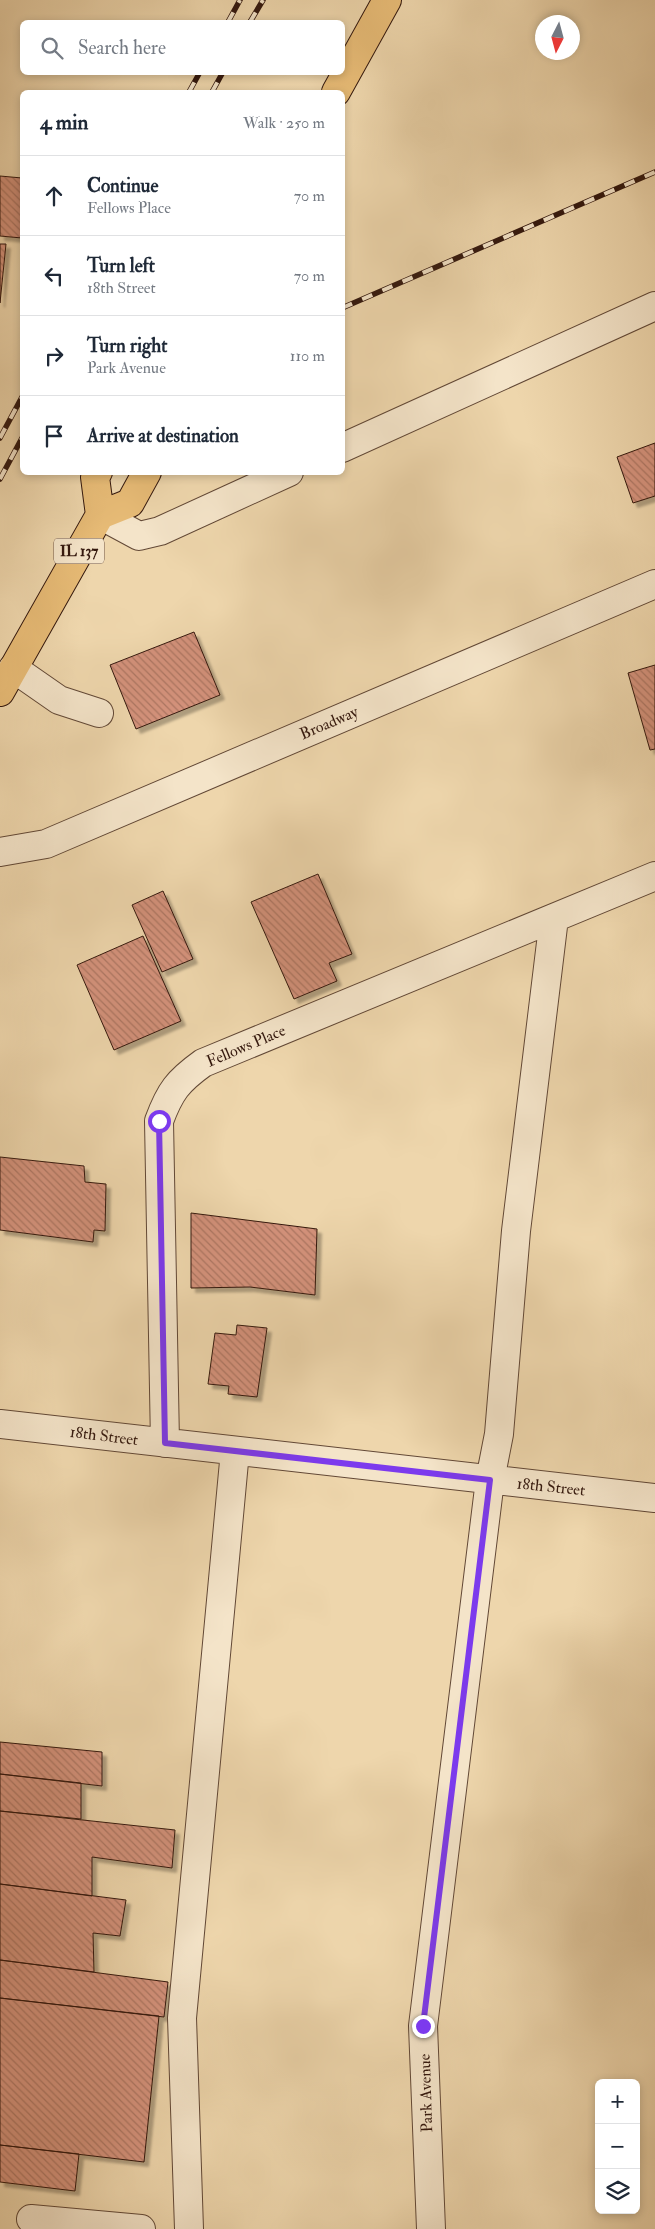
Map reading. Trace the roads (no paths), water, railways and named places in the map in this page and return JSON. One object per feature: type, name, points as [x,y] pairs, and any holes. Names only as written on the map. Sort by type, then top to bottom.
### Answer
[{"type":"highway","points":[[337,90],[387,0]]},
{"type":"highway","name":"IL 137","points":[[0,692],[100,515],[96,475]]},
{"type":"highway","name":"IL 137","points":[[100,515],[130,503],[145,475]]},
{"type":"street","points":[[345,447],[655,306]]},
{"type":"street","points":[[100,515],[138,536],[160,532],[283,475]]},
{"type":"street","name":"Broadway","points":[[0,852],[46,844],[655,584]]},
{"type":"street","points":[[13,668],[59,700],[99,713]]},
{"type":"street","name":"Fellows Place","points":[[165,1443],[159,1121],[165,1104],[179,1080],[203,1062],[655,876]]},
{"type":"street","name":"Park Avenue","points":[[431,2229],[423,2026],[490,1480],[499,1434],[516,1231],[554,918]]},
{"type":"street","name":"18th Street","points":[[0,1424],[655,1498]]},
{"type":"street","points":[[189,2229],[182,2018],[235,1451]]},
{"type":"street","points":[[31,2218],[141,2229]]},
{"type":"railway","points":[[229,20],[240,0]]},
{"type":"railway","points":[[251,20],[263,0]]},
{"type":"railway","points":[[190,90],[198,75]]},
{"type":"railway","points":[[213,90],[221,75]]},
{"type":"railway","points":[[345,307],[655,172]]},
{"type":"railway","points":[[0,438],[20,401]]},
{"type":"railway","points":[[0,479],[20,442]]}]
